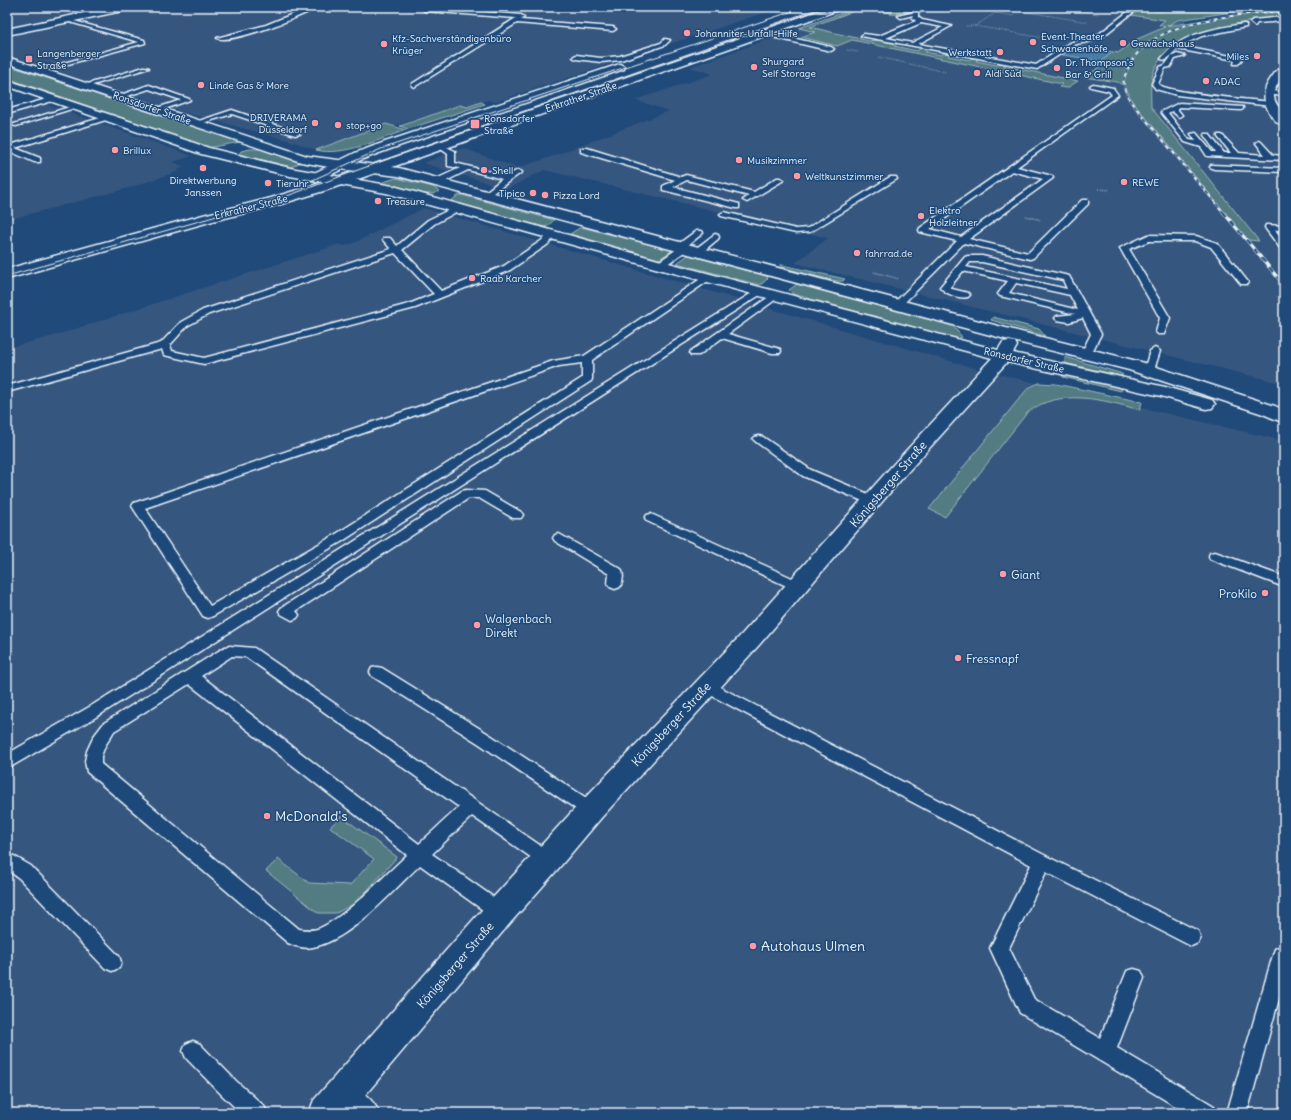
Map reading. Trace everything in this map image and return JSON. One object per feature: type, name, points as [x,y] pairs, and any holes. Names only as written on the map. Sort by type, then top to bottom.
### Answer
[{"type":"main road","points":[[7,32],[127,7]]},
{"type":"main road","name":"Erkrather Straße","points":[[399,166],[440,146],[838,7]]},
{"type":"main road","name":"Erkrather Straße","points":[[208,218],[298,185],[340,165],[389,145],[669,45]]},
{"type":"main road","name":"Ronsdorfer Straße","points":[[7,60],[305,159],[375,169],[399,166],[444,184],[486,196],[1149,370],[1269,410],[1284,419]]},
{"type":"main road","points":[[1284,70],[1272,82],[1270,99],[1284,123]]},
{"type":"main road","name":"Ronsdorfer Straße","points":[[7,83],[200,150],[290,172],[343,180],[420,198],[660,265],[1003,356],[1165,392],[1272,420],[1284,419]]},
{"type":"main road","points":[[228,156],[226,154],[228,151],[241,146],[251,145],[267,147]]},
{"type":"main road","points":[[318,176],[344,171],[375,169]]},
{"type":"main road","name":"Erkrather Straße","points":[[7,274],[208,218],[276,201],[375,169]]},
{"type":"main road","points":[[290,172],[298,185]]},
{"type":"main road","points":[[420,198],[437,198],[452,191],[444,184]]},
{"type":"main road","points":[[553,235],[577,220]]},
{"type":"main road","points":[[768,293],[786,274]]},
{"type":"main road","name":"Königsberger Straße","points":[[327,1113],[500,912],[591,810],[751,639],[874,501],[898,471],[1003,356],[1015,336]]},
{"type":"lane","points":[[220,38],[236,36],[258,30],[314,7]]},
{"type":"lane","points":[[914,14],[925,7]]},
{"type":"lane","points":[[901,16],[914,14],[930,7]]},
{"type":"lane","points":[[864,36],[1036,67],[1074,43],[1086,41],[1101,35],[1136,7]]},
{"type":"lane","points":[[414,84],[521,17],[424,8],[419,12]]},
{"type":"lane","points":[[507,16],[517,10]]},
{"type":"lane","points":[[913,45],[948,26],[920,21],[914,14]]},
{"type":"lane","points":[[41,71],[142,43],[142,41],[65,19]]},
{"type":"lane","points":[[1255,24],[1253,22],[1284,19]]},
{"type":"lane","points":[[516,20],[613,30]]},
{"type":"lane","points":[[880,38],[920,21]]},
{"type":"lane","points":[[1111,21],[1118,22]]},
{"type":"lane","points":[[1244,26],[1201,35],[1175,47],[1165,57],[1161,65],[1163,67],[1155,84],[1163,90],[1177,92],[1270,99],[1284,94]]},
{"type":"lane","points":[[762,33],[831,49]]},
{"type":"lane","points":[[576,57],[600,60],[621,58],[663,44],[669,45]]},
{"type":"lane","points":[[1175,47],[1237,58],[1236,63]]},
{"type":"lane","points":[[1163,67],[1168,66],[1170,61],[1176,56],[1182,56]]},
{"type":"lane","points":[[84,86],[146,68]]},
{"type":"lane","points":[[1085,202],[1030,256],[923,230],[1115,94],[1111,89],[1093,86]]},
{"type":"lane","points":[[118,97],[149,87],[187,100],[156,110]]},
{"type":"lane","points":[[1177,92],[1174,96],[1181,108],[1179,115]]},
{"type":"lane","points":[[7,112],[54,99]]},
{"type":"lane","points":[[14,126],[75,107]]},
{"type":"lane","points":[[1181,108],[1199,110],[1204,116]]},
{"type":"lane","points":[[1202,145],[1187,140],[1164,112],[1181,108],[1242,108]]},
{"type":"lane","points":[[196,123],[232,112],[297,134]]},
{"type":"lane","points":[[37,160],[8,148],[107,118]]},
{"type":"lane","points":[[1194,134],[1210,154],[1284,158]]},
{"type":"lane","points":[[1208,135],[1222,155]]},
{"type":"lane","points":[[1220,136],[1237,155]]},
{"type":"lane","points":[[1259,143],[1271,157]]},
{"type":"lane","points":[[440,146],[452,153],[450,164],[506,178]]},
{"type":"lane","points":[[584,150],[681,180]]},
{"type":"lane","points":[[1214,167],[1284,170]]},
{"type":"lane","points":[[444,184],[467,168]]},
{"type":"lane","points":[[898,304],[962,240],[1050,178],[1011,168]]},
{"type":"lane","points":[[486,196],[497,189],[506,178],[518,172]]},
{"type":"lane","points":[[736,206],[666,188],[686,177],[755,195]]},
{"type":"lane","points":[[780,180],[722,216],[741,218],[796,231],[810,230],[893,179]]},
{"type":"lane","points":[[7,389],[165,345],[184,324],[206,312],[397,250],[431,222],[458,209]]},
{"type":"lane","points":[[730,225],[741,218]]},
{"type":"lane","points":[[1282,243],[1268,227],[1284,228]]},
{"type":"lane","points":[[687,249],[699,233]]},
{"type":"lane","points":[[165,345],[168,353],[204,361],[412,306],[507,268],[544,243],[553,235]]},
{"type":"lane","points":[[660,265],[687,249],[715,237]]},
{"type":"lane","points":[[1161,332],[1165,318],[1124,248],[1148,238],[1196,239],[1214,245],[1244,282]]},
{"type":"lane","points":[[387,240],[440,295]]},
{"type":"lane","points":[[964,295],[949,291],[945,286],[962,268],[968,259],[982,259],[1066,278],[1096,334],[1086,354]]},
{"type":"lane","points":[[962,268],[1075,293]]},
{"type":"lane","points":[[587,359],[587,379],[337,539],[208,613],[138,506],[556,363],[587,359],[708,277]]},
{"type":"lane","points":[[1014,280],[1003,294],[1085,314]]},
{"type":"lane","points":[[696,353],[722,335],[768,293]]},
{"type":"lane","points":[[7,762],[96,710],[768,293]]},
{"type":"lane","points":[[1060,318],[1069,319],[1085,314]]},
{"type":"lane","points":[[722,335],[776,351]]},
{"type":"lane","points":[[1149,370],[1155,351]]},
{"type":"lane","points":[[759,439],[807,473],[874,501]]},
{"type":"lane","points":[[292,615],[286,611],[466,494],[481,494],[517,515]]},
{"type":"lane","points":[[651,518],[798,586]]},
{"type":"lane","points":[[558,538],[616,572],[615,584]]},
{"type":"lane","points":[[1215,556],[1284,582]]},
{"type":"lane","points":[[471,807],[352,917],[325,935],[311,939],[295,936],[93,767],[92,760],[100,737],[109,728],[230,651],[249,652],[548,860]]},
{"type":"lane","points":[[377,672],[491,743],[591,810]]},
{"type":"lane","points":[[190,676],[420,855],[500,912]]},
{"type":"lane","points":[[706,686],[1042,862],[1191,936]]},
{"type":"lane","points":[[7,860],[25,872],[112,962]]},
{"type":"lane","points":[[1042,862],[1000,948],[1027,1006],[1207,1113]]},
{"type":"lane","points":[[1237,1113],[1282,955]]},
{"type":"lane","points":[[1105,1052],[1134,978]]},
{"type":"lane","points":[[193,1051],[257,1113]]},
{"type":"lane","points":[[346,1092],[369,1113]]},
{"type":"path","points":[[975,26],[1005,7]]},
{"type":"path","points":[[1019,11],[1025,7],[1031,8]]},
{"type":"path","points":[[1050,7],[1104,15]]},
{"type":"path","points":[[1003,8],[1090,22]]},
{"type":"path","points":[[1074,13],[1078,11]]},
{"type":"path","points":[[995,13],[1014,16]]},
{"type":"path","points":[[962,28],[967,25],[1051,38]]},
{"type":"path","points":[[980,27],[984,25]]},
{"type":"path","points":[[1004,210],[1060,225]]},
{"type":"shaded area","points":[[7,7],[118,7],[7,29]]},
{"type":"shaded area","points":[[782,7],[495,102],[488,100],[466,108],[460,105],[394,126],[386,124],[316,150],[291,141],[144,102],[7,55],[7,34],[126,8]]},
{"type":"shaded area","points":[[860,7],[1284,7],[1284,9],[1233,12],[1178,20],[1166,26],[1141,48],[1284,11],[1284,384],[795,263],[828,238],[544,170],[507,189],[423,163],[463,148],[517,168],[548,158],[669,111],[635,100],[713,74],[690,67]]},
{"type":"shaded area","points":[[1075,46],[1113,52],[1101,61],[1063,55]]},
{"type":"shaded area","points":[[42,103],[192,156],[173,162],[185,167],[177,170],[179,171],[129,188],[7,220],[7,113]]},
{"type":"shaded area","points":[[424,208],[981,370],[1284,441],[1284,1113],[7,1113],[7,348],[50,337],[340,244],[344,246],[356,242]]},
{"type":"green space","points":[[859,7],[917,7],[904,13],[897,14],[862,8],[810,27],[869,41],[878,40],[897,44],[894,46],[917,51],[921,48],[928,50],[925,52],[941,55],[945,53],[950,54],[948,56],[969,60],[972,58],[978,59],[976,61],[997,65],[1001,63],[1007,64],[1004,66],[1078,81],[1067,88],[1059,87],[1062,84],[852,40],[837,46],[801,37],[815,32],[799,28]]},
{"type":"green space","points":[[1142,7],[1215,7],[1232,12],[1284,8],[1284,18],[1212,29],[1194,35],[1178,43],[1164,54],[1155,68],[1151,83],[1151,107],[1259,241],[1248,240],[1132,101],[1125,86],[1117,82],[1084,77],[1107,63],[1101,61],[1113,52],[1118,53],[1135,40],[1165,27],[1159,25],[1165,20],[1131,15]],"holes":[[[1233,12],[1241,14],[1167,26],[1178,20]]]},
{"type":"green space","points":[[7,65],[240,142],[208,148],[7,78]]},
{"type":"green space","points":[[481,102],[485,104],[408,129],[400,126],[460,105],[467,107]]},
{"type":"green space","points":[[386,124],[406,130],[349,149],[327,152],[316,150]]},
{"type":"green space","points":[[262,149],[301,162],[291,167],[239,154],[241,151]]},
{"type":"green space","points":[[396,178],[433,187],[439,191],[427,194],[419,193],[380,183]]},
{"type":"green space","points":[[459,195],[554,220],[548,226],[544,227],[451,201]]},
{"type":"green space","points":[[581,227],[671,250],[659,259],[570,234]]},
{"type":"green space","points":[[688,255],[765,275],[768,278],[759,285],[677,263]]},
{"type":"green space","points":[[780,265],[845,279],[843,281],[836,281],[781,267]]},
{"type":"green space","points":[[797,284],[941,322],[953,326],[962,337],[958,339],[793,294],[789,290]]},
{"type":"green space","points":[[993,317],[1039,329],[1045,336],[991,320]]},
{"type":"green space","points":[[1065,357],[1123,375],[1121,376],[1065,363]]},
{"type":"green space","points":[[1060,373],[1122,388],[1121,391],[1063,377]]},
{"type":"green space","points":[[1039,383],[1056,384],[1142,402],[1140,410],[1082,398],[1053,400],[1040,405],[1027,413],[945,517],[929,509],[1028,388]]},
{"type":"green space","points":[[341,816],[397,857],[356,903],[336,913],[318,913],[266,871],[278,859],[309,883],[350,885],[374,859],[330,827]]},
{"type":"tram line","points":[[297,187],[381,149],[805,7]]},
{"type":"tram line","points":[[7,276],[287,196],[418,148],[823,7]]},
{"type":"tram line","points":[[819,12],[834,7]]},
{"type":"railway","points":[[1224,213],[1130,101],[1124,86],[1125,74],[1141,49],[1157,37],[1177,28],[1222,17],[1284,11]]},
{"type":"railway","points":[[1223,212],[1284,285]]},
{"type":"place","name":"Johanniter-Unfall-Hilfe","points":[[687,33]]},
{"type":"place","name":"Event-Theater Schwanenhöfe","points":[[1033,42]]},
{"type":"place","name":"Gewächshaus","points":[[1123,43]]},
{"type":"place","name":"Kfz-Sachverständigenbüro Krüger","points":[[384,44]]},
{"type":"place","name":"Werkstatt","points":[[1000,52]]},
{"type":"place","name":"Miles","points":[[1257,56]]},
{"type":"place","name":"Langenberger Straße","points":[[29,59]]},
{"type":"place","name":"Shurgard Self Storage","points":[[754,67]]},
{"type":"place","name":"Dr. Thompson's Bar & Grill","points":[[1057,68]]},
{"type":"place","name":"Aldi Süd","points":[[977,73]]},
{"type":"place","name":"ADAC","points":[[1206,81]]},
{"type":"place","name":"Linde Gas & More","points":[[201,85]]},
{"type":"place","name":"DRIVERAMA Düsseldorf","points":[[315,123]]},
{"type":"place","name":"Ronsdorfer Straße","points":[[475,124]]},
{"type":"place","name":"stop+go","points":[[338,125]]},
{"type":"place","name":"Brillux","points":[[115,150]]},
{"type":"place","name":"Musikzimmer","points":[[739,160]]},
{"type":"place","name":"Direktwerbung Janssen","points":[[203,168]]},
{"type":"place","name":"Shell","points":[[484,170]]},
{"type":"place","name":"Weltkunstzimmer","points":[[797,176]]},
{"type":"place","name":"REWE","points":[[1124,182]]},
{"type":"place","name":"Tieruhr","points":[[268,183]]},
{"type":"place","name":"Tipico","points":[[533,193]]},
{"type":"place","name":"Pizza Lord","points":[[545,195]]},
{"type":"place","name":"Treasure","points":[[378,201]]},
{"type":"place","name":"Elektro Holzleitner","points":[[921,216]]},
{"type":"place","name":"fahrrad.de","points":[[857,253]]},
{"type":"place","name":"Raab Karcher","points":[[472,278]]},
{"type":"place","name":"Giant","points":[[1003,574]]},
{"type":"place","name":"ProKilo","points":[[1265,593]]},
{"type":"place","name":"Walgenbach Direkt","points":[[477,625]]},
{"type":"place","name":"Fressnapf","points":[[958,658]]},
{"type":"place","name":"McDonald's","points":[[267,816]]},
{"type":"place","name":"Autohaus Ulmen","points":[[753,946]]}]
